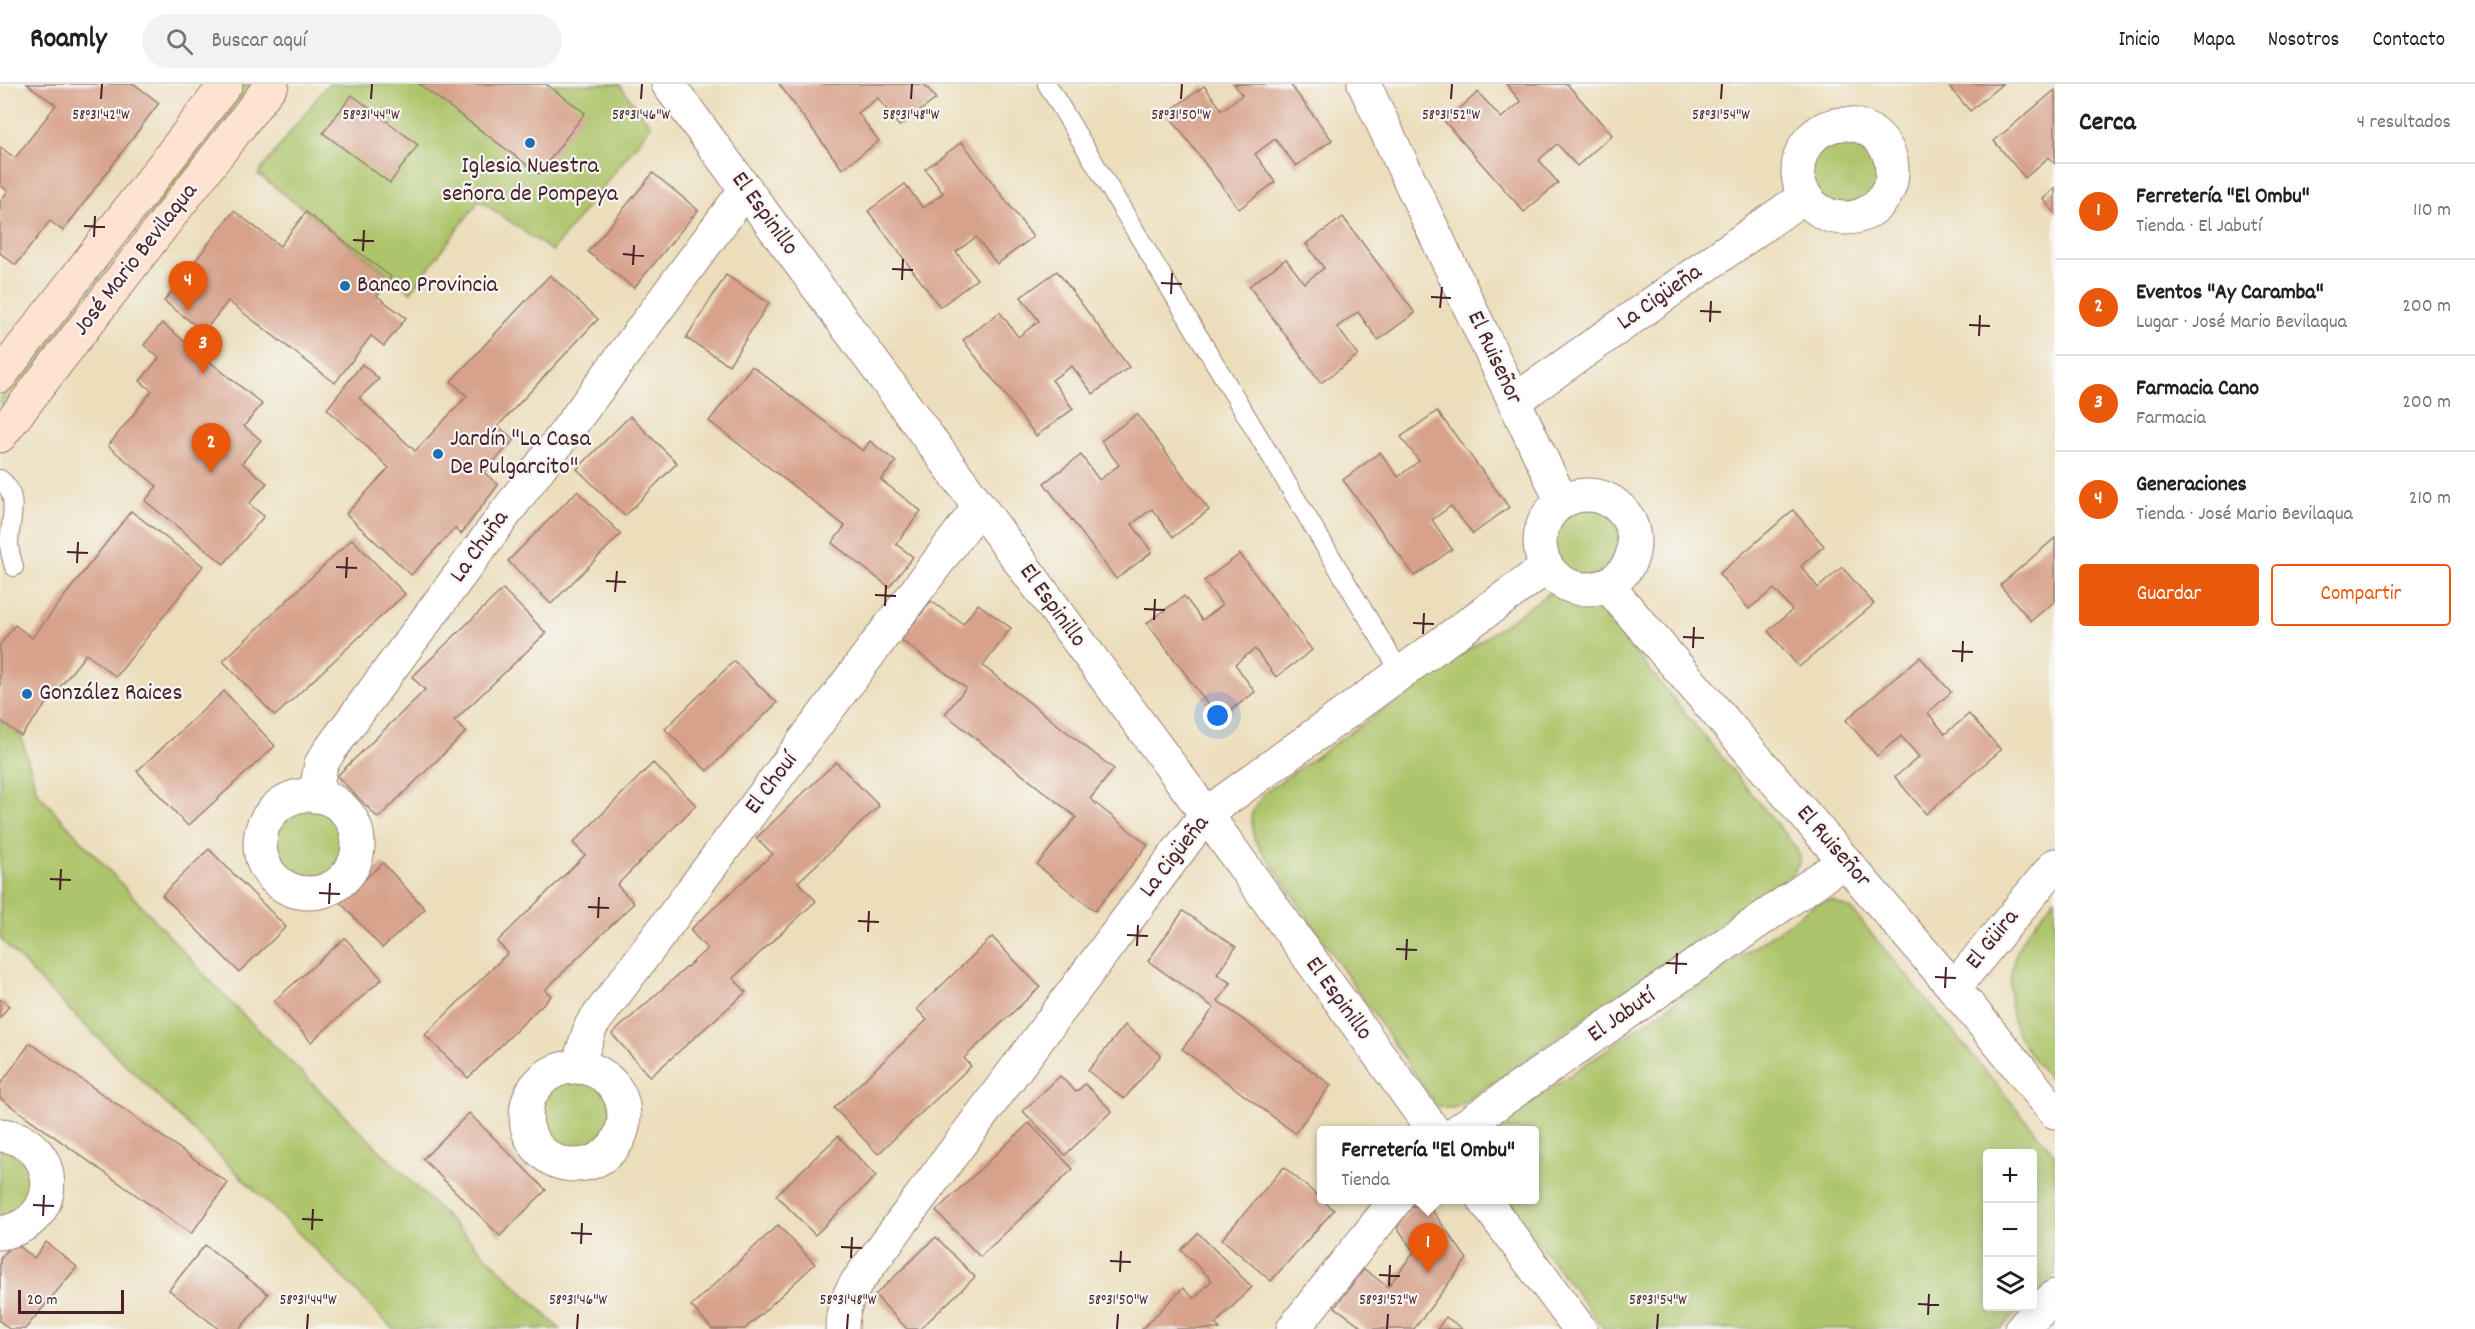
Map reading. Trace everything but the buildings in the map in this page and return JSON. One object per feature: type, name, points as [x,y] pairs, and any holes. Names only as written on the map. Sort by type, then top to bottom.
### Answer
[{"type":"main road","name":"José Mario Bevilaqua","points":[[0,376],[226,84]]},
{"type":"main road","name":"José Mario Bevilaqua","points":[[0,436],[272,84]]},
{"type":"street","name":"El Espinillo","points":[[668,84],[1206,814],[1429,1126]]},
{"type":"street","name":"El Ruiseñor","points":[[1364,84],[1562,502]]},
{"type":"street","name":"La Chuña","points":[[315,796],[321,764],[330,750],[746,189]]},
{"type":"street","name":"La Cigüeña","points":[[1514,401],[1805,196]]},
{"type":"street","points":[[1584,496],[1606,500],[1619,508],[1629,520],[1634,534],[1634,549],[1629,564],[1620,576],[1607,585],[1594,589],[1581,589],[1556,578],[1547,567],[1541,554],[1540,539],[1543,524],[1562,502],[1584,496]]},
{"type":"street","name":"El Chouí","points":[[581,1067],[582,1053],[591,1026],[979,507]]},
{"type":"street","name":"La Cigüeña","points":[[842,1329],[842,1314],[847,1299],[857,1282],[1206,814],[1547,567]]},
{"type":"street","name":"El Ruiseñor","points":[[1607,585],[1954,988],[2055,1112]]},
{"type":"street","name":"El Jabutí","points":[[1466,1126],[1845,861]]},
{"type":"street","name":"El Güira","points":[[1954,988],[2055,865]]},
{"type":"street","points":[[0,1135],[17,1139],[30,1146],[40,1158],[46,1172],[48,1187],[45,1202],[37,1215],[26,1225],[0,1233]]},
{"type":"street","points":[[1293,1329],[1393,1204]]},
{"type":"street","points":[[1487,1204],[1580,1329]]},
{"type":"street","points":[[2021,1329],[2055,1296]]},
{"type":"lane","points":[[1047,84],[1401,673]]},
{"type":"lane","points":[[0,479],[9,486],[13,496],[9,546],[14,567]]},
{"type":"green space","points":[[243,84],[257,84],[0,416],[0,398]]},
{"type":"green space","points":[[328,84],[619,84],[651,126],[552,251],[479,200],[411,292],[258,174]]},
{"type":"green space","points":[[1844,134],[1865,140],[1875,150],[1881,171],[1875,192],[1865,202],[1844,208],[1823,202],[1813,192],[1807,171],[1813,150],[1823,140]]},
{"type":"green space","points":[[1580,506],[1594,506],[1608,512],[1618,522],[1624,536],[1624,550],[1618,564],[1608,574],[1594,580],[1580,580],[1566,574],[1556,564],[1550,550],[1550,536],[1556,522],[1566,512]]},
{"type":"green space","points":[[1549,593],[1574,604],[1597,606],[1797,849],[1800,862],[1793,873],[1461,1105],[1445,1108],[1435,1104],[1254,839],[1251,815],[1263,794]]},
{"type":"green space","points":[[0,720],[21,736],[37,792],[227,999],[560,1329],[393,1329],[316,1250],[42,983],[0,938]]},
{"type":"green space","points":[[309,807],[323,810],[335,818],[343,830],[346,844],[343,858],[335,870],[323,878],[309,881],[295,878],[283,870],[275,858],[272,844],[275,830],[283,818],[295,810]]},
{"type":"green space","points":[[2055,898],[2055,1085],[2019,1037],[2012,1012],[2010,985],[2020,945]]},
{"type":"green space","points":[[1833,901],[1852,910],[2055,1155],[2055,1275],[2037,1294],[2037,1149],[1983,1149],[1983,1311],[2019,1311],[2001,1329],[1604,1329],[1508,1204],[1539,1204],[1539,1126],[1497,1126],[1816,904]]},
{"type":"green space","points":[[575,1079],[589,1082],[601,1090],[609,1102],[612,1116],[609,1130],[601,1142],[589,1150],[575,1153],[561,1150],[549,1142],[541,1130],[538,1116],[541,1102],[549,1090],[561,1082]]},
{"type":"green space","points":[[0,1147],[8,1148],[33,1171],[30,1204],[0,1221]]},
{"type":"place","name":"Iglesia Nuestra señora de Pompeya","points":[[530,143]]},
{"type":"place","name":"Banco Provincia","points":[[345,286]]},
{"type":"place","name":"Generaciones","points":[[188,311]]},
{"type":"place","name":"Farmacia Cano","points":[[203,374]]},
{"type":"place","name":"Jardín \"La Casa De Pulgarcito\"","points":[[438,454]]},
{"type":"place","name":"Eventos \"Ay Caramba\"","points":[[211,473]]},
{"type":"place","name":"González Raices","points":[[27,694]]},
{"type":"place","name":"Ferretería \"El Ombu\"","points":[[1428,1273]]}]
